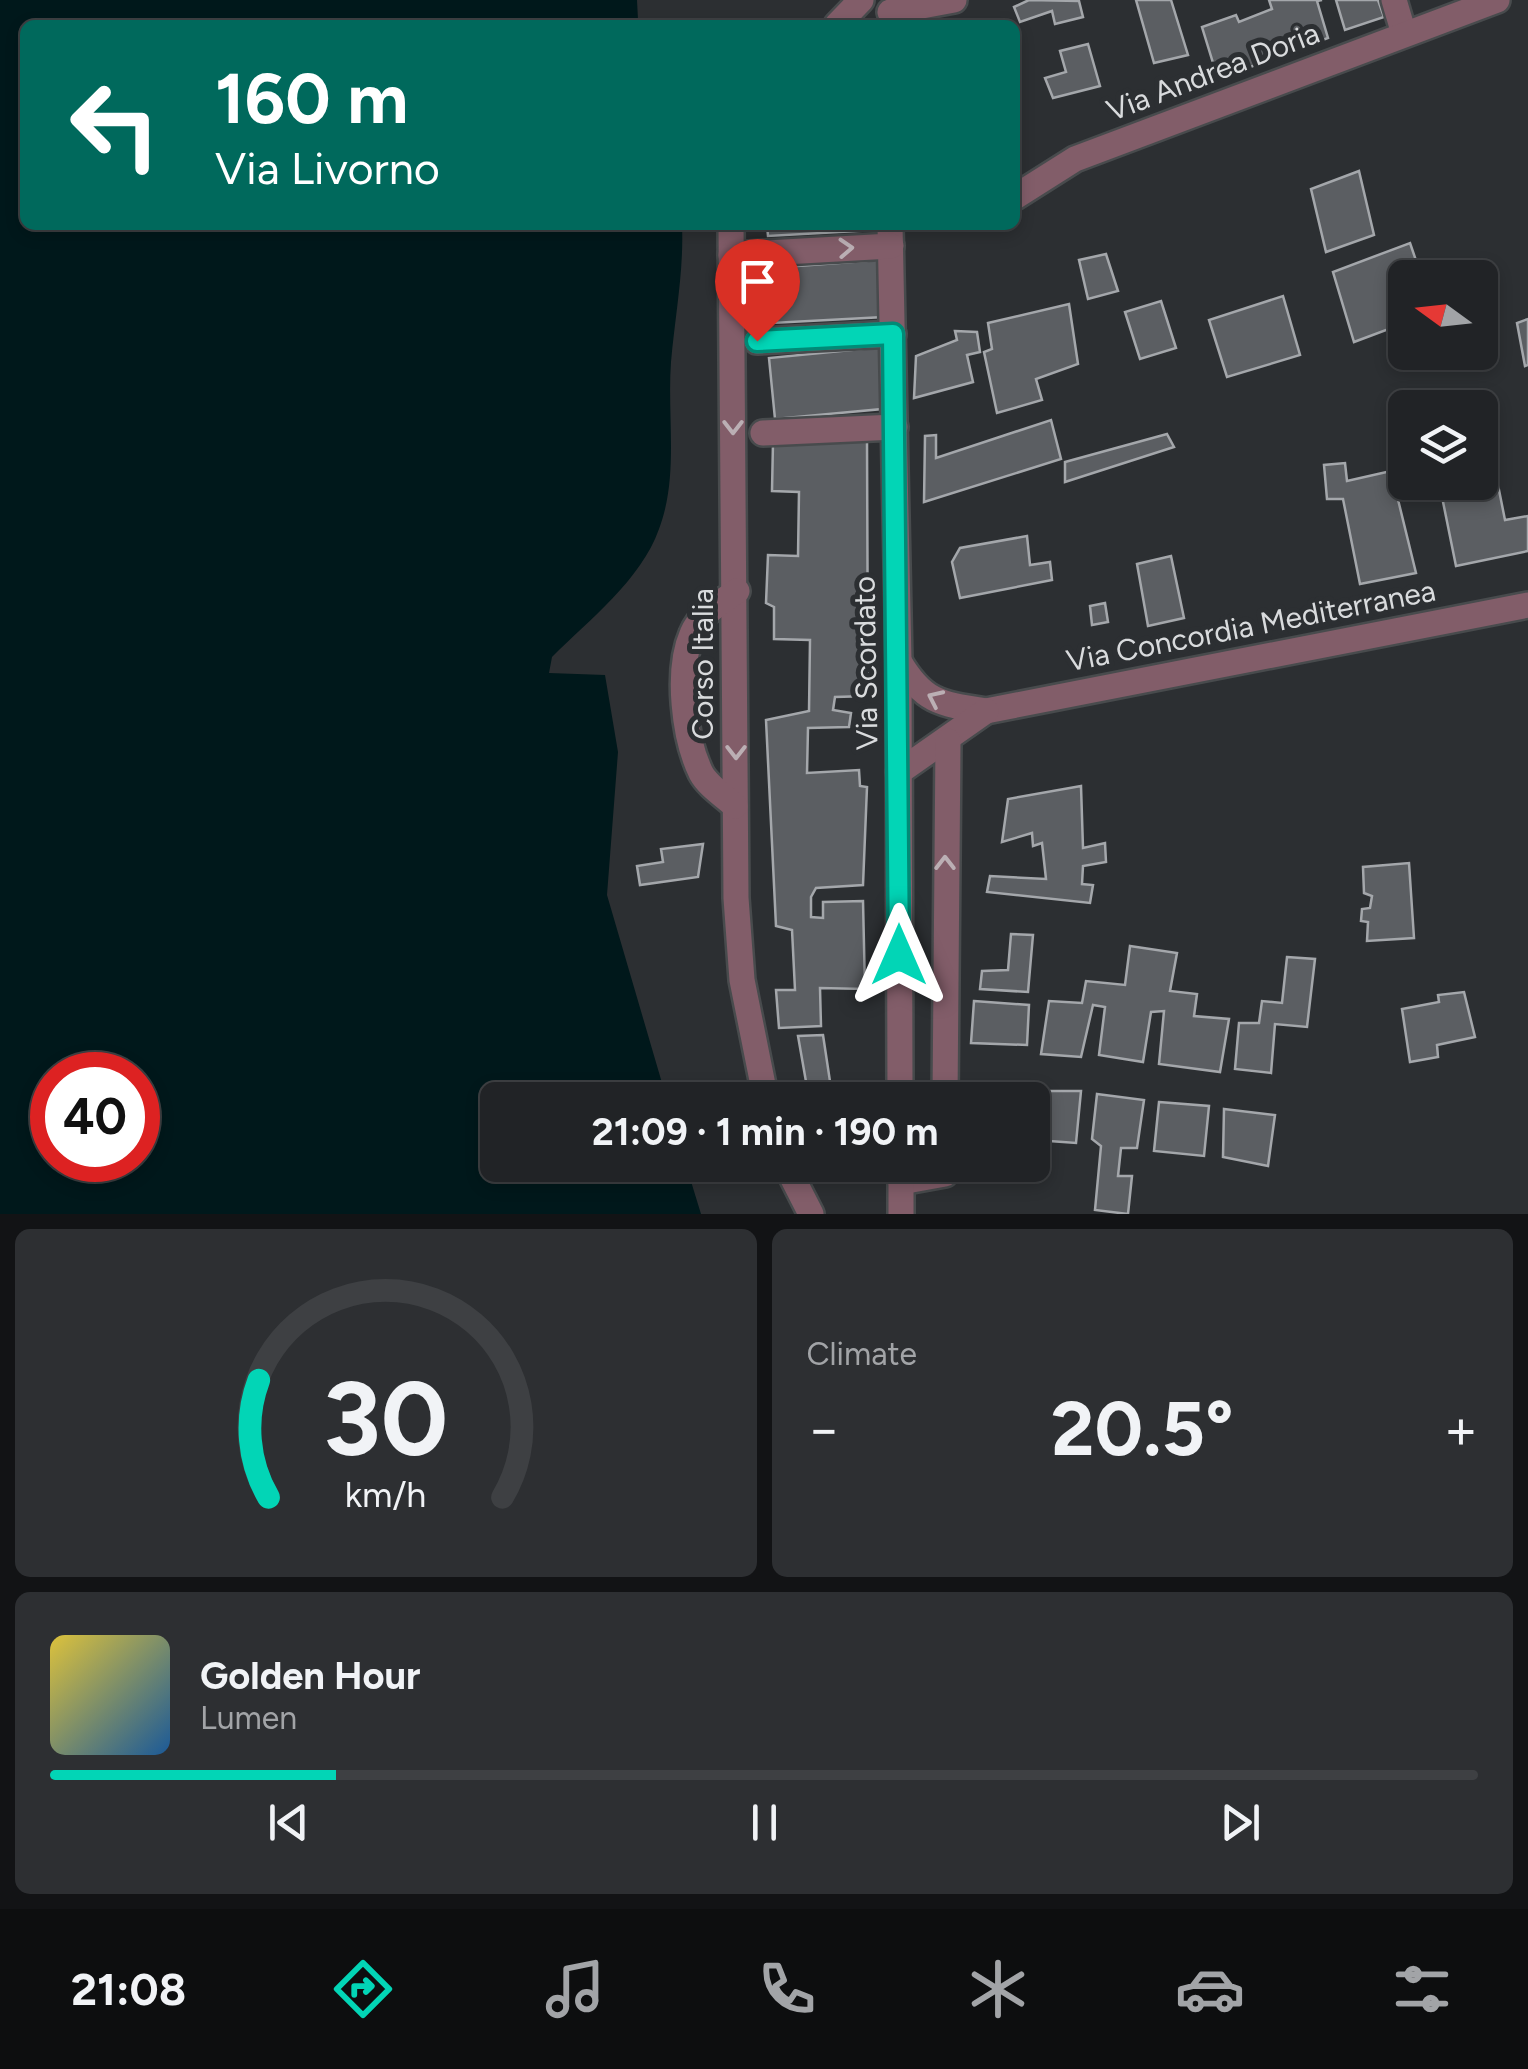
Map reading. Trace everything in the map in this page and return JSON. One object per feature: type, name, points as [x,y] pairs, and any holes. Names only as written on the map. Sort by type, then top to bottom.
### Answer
[{"type":"street","points":[[841,20],[862,0]]},
{"type":"street","points":[[890,12],[954,0]]},
{"type":"street","points":[[1394,0],[1404,34]]},
{"type":"street","name":"Via Andrea Doria","points":[[1020,195],[1075,159],[1497,0]]},
{"type":"street","name":"Corso Italia","points":[[732,230],[737,591],[735,806],[742,980],[762,1082]]},
{"type":"street","points":[[731,255],[896,231]]},
{"type":"street","name":"Via Scordato","points":[[896,231],[893,334],[899,660],[900,1082]]},
{"type":"street","points":[[757,341],[893,334]]},
{"type":"street","points":[[763,433],[895,427]]},
{"type":"street","points":[[735,806],[703,778],[694,753],[686,665],[692,633],[707,612],[737,591]]},
{"type":"street","name":"Via Concordia Mediterranea","points":[[986,711],[1527,613]]},
{"type":"street","points":[[899,660],[914,686],[930,699],[986,711]]},
{"type":"street","points":[[899,772],[986,711]]},
{"type":"street","points":[[945,1082],[948,741]]},
{"type":"street","points":[[898,918],[945,913]]},
{"type":"street","points":[[795,1182],[811,1214]]},
{"type":"street","points":[[898,1195],[927,1182]]},
{"type":"water","points":[[0,0],[637,0],[638,20],[20,20],[20,230],[682,230],[670,383],[671,467],[659,529],[627,582],[552,657],[549,673],[605,675],[618,752],[607,895],[662,1082],[480,1082],[480,1182],[691,1182],[701,1214],[0,1214]]},
{"type":"building","points":[[1029,0],[1079,1],[1083,17],[1055,24],[1052,11],[1020,22],[1014,7]]},
{"type":"building","points":[[1136,0],[1171,0],[1188,55],[1154,63]]},
{"type":"building","points":[[1269,0],[1322,0],[1317,1],[1328,38],[1218,79],[1202,27],[1236,15],[1239,22],[1272,9]]},
{"type":"building","points":[[1336,0],[1378,0],[1384,17],[1345,30]]},
{"type":"building","points":[[1088,44],[1100,86],[1053,98],[1045,78],[1066,72],[1060,51]]},
{"type":"building","points":[[1359,171],[1374,235],[1326,252],[1311,189]]},
{"type":"building","points":[[767,230],[875,230],[768,236]]},
{"type":"building","points":[[1410,243],[1416,260],[1388,260],[1388,329],[1354,342],[1333,272]]},
{"type":"building","points":[[1106,254],[1118,291],[1088,299],[1079,260]]},
{"type":"building","points":[[879,260],[884,317],[772,323],[770,268]]},
{"type":"building","points":[[1283,296],[1300,355],[1227,377],[1209,320]]},
{"type":"building","points":[[1161,301],[1176,348],[1140,359],[1125,312]]},
{"type":"building","points":[[1069,304],[1078,364],[1036,379],[1042,400],[997,413],[984,352],[992,349],[988,323]]},
{"type":"building","points":[[1528,319],[1528,365],[1525,366],[1517,323]]},
{"type":"building","points":[[955,331],[977,332],[980,352],[967,355],[973,382],[914,398],[916,356],[957,340]]},
{"type":"building","points":[[882,347],[882,409],[775,419],[769,358]]},
{"type":"building","points":[[1051,420],[1061,459],[924,502],[925,436],[936,435],[936,458]]},
{"type":"building","points":[[1167,434],[1174,447],[1065,482],[1065,462]]},
{"type":"building","points":[[867,438],[868,696],[835,697],[833,710],[851,713],[849,727],[808,728],[807,773],[859,770],[860,786],[867,787],[863,885],[816,888],[811,897],[811,917],[823,918],[823,902],[863,901],[865,989],[820,988],[821,1026],[779,1028],[776,990],[795,990],[792,930],[776,926],[766,720],[809,711],[810,640],[774,639],[774,607],[766,603],[768,555],[798,556],[799,492],[772,491],[773,442]]},
{"type":"building","points":[[1345,463],[1347,481],[1388,472],[1388,500],[1398,500],[1416,573],[1360,584],[1343,499],[1327,499],[1324,465]]},
{"type":"building","points":[[1498,485],[1505,520],[1528,516],[1528,551],[1456,566],[1443,500],[1498,500]]},
{"type":"building","points":[[1027,536],[1030,565],[1050,562],[1052,580],[960,598],[952,562],[960,548]]},
{"type":"building","points":[[1171,556],[1184,618],[1148,626],[1137,564]]},
{"type":"building","points":[[1105,603],[1108,622],[1092,625],[1090,606]]},
{"type":"building","points":[[1081,786],[1083,848],[1105,843],[1106,862],[1083,866],[1082,884],[1093,885],[1090,903],[987,892],[990,876],[1046,879],[1042,843],[1033,846],[1032,833],[1002,842],[1008,799]]},
{"type":"building","points":[[703,844],[698,877],[640,885],[637,866],[663,862],[661,849]]},
{"type":"building","points":[[1409,863],[1414,938],[1367,941],[1368,922],[1361,921],[1362,909],[1370,908],[1372,896],[1364,893],[1363,867]]},
{"type":"building","points":[[1011,934],[1033,935],[1028,992],[980,989],[982,971],[1008,970]]},
{"type":"building","points":[[1130,946],[1177,953],[1170,991],[1197,994],[1194,1016],[1229,1019],[1220,1072],[1159,1064],[1164,1011],[1151,1012],[1143,1062],[1099,1055],[1105,1007],[1093,1005],[1081,1057],[1041,1054],[1049,1001],[1082,1003],[1086,981],[1125,985]]},
{"type":"building","points":[[1287,957],[1315,959],[1307,1027],[1275,1024],[1271,1073],[1235,1069],[1239,1023],[1259,1023],[1262,1001],[1282,1003]]},
{"type":"building","points":[[1464,992],[1475,1037],[1437,1045],[1438,1057],[1410,1062],[1402,1009],[1439,1002],[1438,995]]},
{"type":"building","points":[[974,1001],[1029,1005],[1027,1045],[971,1043]]},
{"type":"building","points":[[823,1035],[830,1082],[806,1082],[798,1036]]},
{"type":"building","points":[[1050,1091],[1081,1091],[1076,1143],[1050,1141]]},
{"type":"building","points":[[1097,1094],[1144,1100],[1137,1148],[1121,1148],[1118,1176],[1132,1176],[1128,1214],[1095,1210],[1101,1146],[1092,1139]]},
{"type":"building","points":[[1159,1102],[1209,1106],[1204,1156],[1154,1151]]},
{"type":"building","points":[[1224,1109],[1275,1115],[1268,1166],[1223,1157]]},
{"type":"route","points":[[757,341],[893,334],[899,955]]}]
